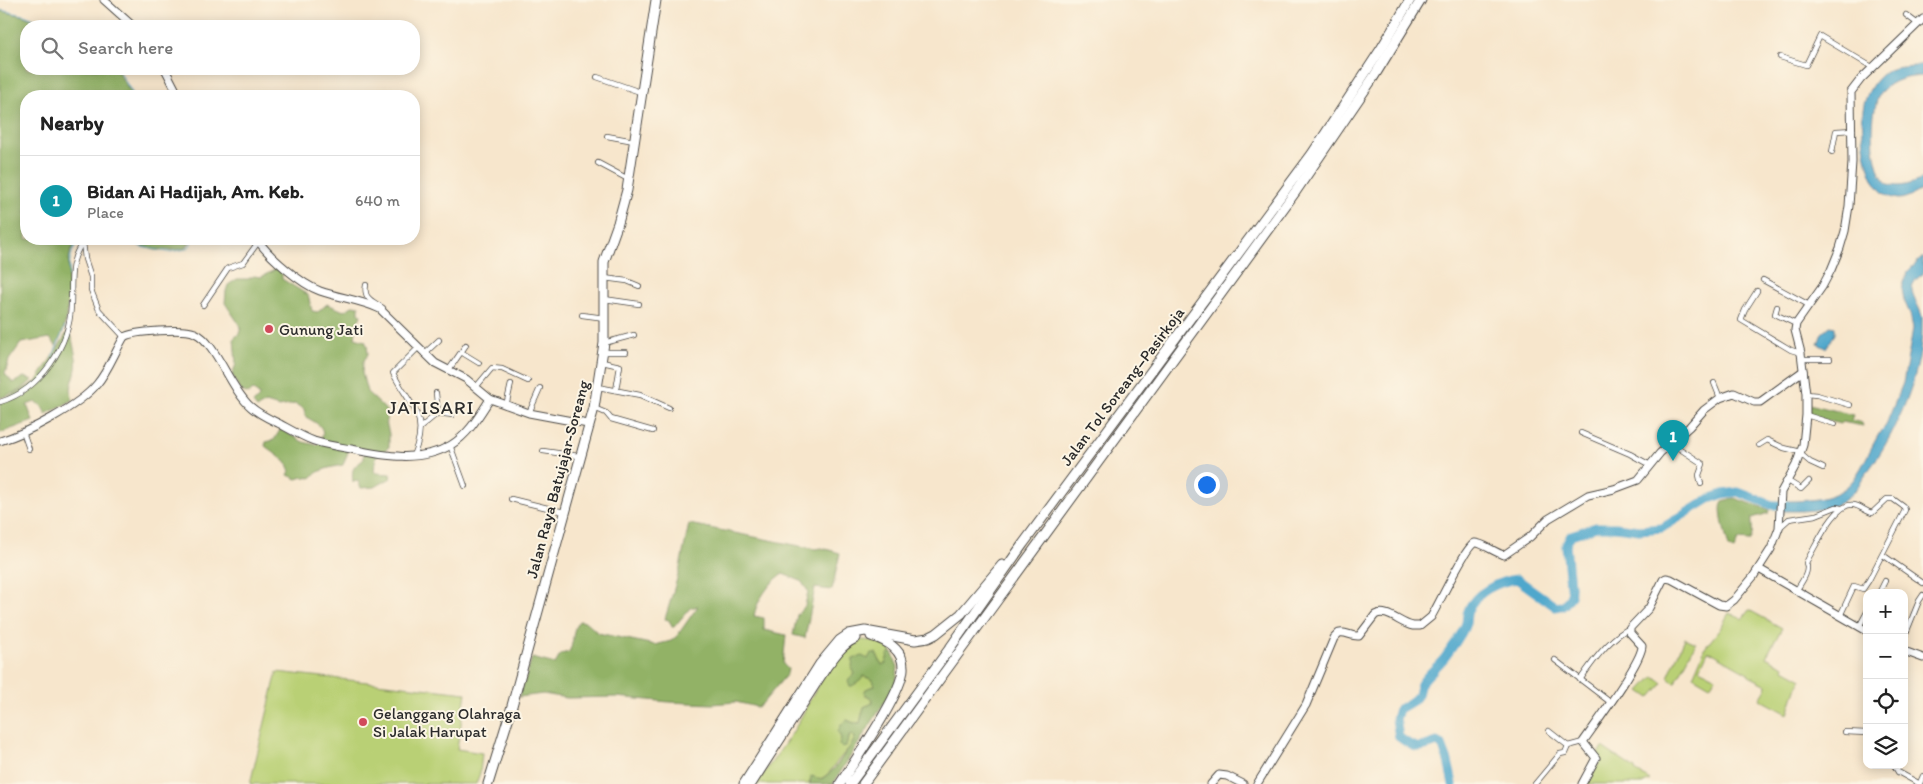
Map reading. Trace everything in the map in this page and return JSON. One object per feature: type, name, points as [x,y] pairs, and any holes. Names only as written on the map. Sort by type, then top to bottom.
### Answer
[{"type":"highway","name":"Jalan Raya Batujajar-Soreang","points":[[488,784],[508,720],[564,512],[575,456],[594,408],[603,348],[605,318],[602,278],[604,262],[628,190],[656,0]]},
{"type":"highway","name":"Jalan Tol Soreang–Pasirkoja","points":[[850,784],[950,648],[1023,544],[1312,154],[1376,58],[1410,0]]},
{"type":"highway","name":"Jalan Tol Soreang–Pasirkoja","points":[[863,784],[1296,191],[1378,71],[1421,0]]},
{"type":"highway","points":[[744,784],[820,664],[840,640],[849,634],[865,630],[915,640],[928,638],[936,634],[961,614],[1004,563],[1023,544]]},
{"type":"highway","points":[[751,784],[836,655],[852,639],[871,636],[889,642],[899,654],[903,669],[900,683],[885,711],[840,784]]},
{"type":"street","points":[[104,0],[126,20]]},
{"type":"street","points":[[1580,680],[1608,645],[1622,632],[1630,628],[1648,608],[1664,579],[1671,579],[1723,607],[1734,600],[1758,570],[1771,549],[1779,528],[1781,496],[1800,453],[1804,439],[1806,394],[1796,324],[1824,284],[1836,260],[1845,231],[1849,206],[1853,130],[1850,95],[1860,79],[1921,21],[1906,15]]},
{"type":"street","points":[[1780,57],[1806,65],[1820,36],[1872,67]]},
{"type":"street","points":[[169,75],[176,90]]},
{"type":"street","points":[[598,77],[643,94]]},
{"type":"street","points":[[1832,152],[1836,131],[1853,130]]},
{"type":"street","points":[[607,136],[636,141]]},
{"type":"street","points":[[598,163],[628,180]]},
{"type":"street","points":[[0,402],[20,393],[36,382],[52,362],[64,339],[70,318],[72,261],[80,245]]},
{"type":"street","points":[[82,245],[85,260],[91,276],[91,290],[99,310],[124,337]]},
{"type":"street","points":[[203,305],[228,268],[243,263],[255,245]]},
{"type":"street","points":[[262,245],[271,257],[318,290],[371,304],[386,313]]},
{"type":"street","points":[[602,278],[627,281],[639,286]]},
{"type":"street","points":[[1763,280],[1809,305]]},
{"type":"street","points":[[366,285],[365,292],[368,298],[381,306],[421,351],[448,372],[466,379],[490,399],[529,413],[588,424]]},
{"type":"street","points":[[1758,291],[1745,310],[1741,320],[1801,356],[1830,359]]},
{"type":"street","points":[[604,299],[639,304]]},
{"type":"street","points":[[1777,307],[1775,314],[1796,324]]},
{"type":"street","points":[[582,315],[605,318]]},
{"type":"street","points":[[0,442],[68,408],[93,389],[98,384],[124,337],[143,332],[176,331],[196,333],[216,354],[240,396],[252,408],[269,419],[314,441],[375,454],[413,456],[450,445],[471,428],[490,399]]},
{"type":"street","points":[[603,348],[634,335]]},
{"type":"street","points":[[413,456],[418,444],[421,427],[412,401],[393,374],[421,351],[439,340]]},
{"type":"street","points":[[448,372],[466,345]]},
{"type":"street","points":[[603,348],[626,352]]},
{"type":"street","points":[[462,352],[479,363]]},
{"type":"street","points":[[601,362],[620,366],[616,390]]},
{"type":"street","points":[[476,387],[492,368],[502,369],[528,381]]},
{"type":"street","points":[[1257,784],[1306,706],[1334,638],[1339,632],[1344,632],[1353,637],[1359,636],[1378,613],[1387,614],[1407,625],[1420,626],[1431,617],[1471,545],[1480,543],[1504,555],[1530,537],[1548,520],[1588,495],[1628,484],[1641,477],[1650,465],[1704,410],[1720,398],[1737,393],[1754,402],[1760,402],[1803,371]]},
{"type":"street","points":[[1714,383],[1720,398]]},
{"type":"street","points":[[506,406],[511,384]]},
{"type":"street","points":[[598,387],[640,395],[669,408]]},
{"type":"street","points":[[529,413],[540,388]]},
{"type":"street","points":[[436,393],[438,413]]},
{"type":"street","points":[[1806,394],[1850,404]]},
{"type":"street","points":[[594,408],[606,413],[610,419],[653,431]]},
{"type":"street","points":[[421,427],[438,413],[452,414]]},
{"type":"street","points":[[1806,415],[1834,424]]},
{"type":"street","points":[[23,432],[29,449]]},
{"type":"street","points":[[1581,433],[1630,454],[1650,465]]},
{"type":"street","points":[[1758,445],[1766,440],[1800,453],[1810,462],[1823,468]]},
{"type":"street","points":[[1671,443],[1703,464],[1699,476],[1701,484]]},
{"type":"street","points":[[450,445],[465,486]]},
{"type":"street","points":[[544,451],[575,456]]},
{"type":"street","points":[[1788,481],[1801,489],[1809,480]]},
{"type":"street","points":[[1796,591],[1807,573],[1806,563],[1809,557],[1839,510],[1849,505],[1854,505],[1872,513],[1888,498],[1904,506],[1904,510],[1883,555],[1863,589],[1854,586],[1840,616]]},
{"type":"street","points":[[511,499],[564,512]]},
{"type":"street","points":[[1779,528],[1789,519],[1816,515],[1836,507],[1842,508]]},
{"type":"street","points":[[1883,555],[1923,583]]},
{"type":"street","points":[[1758,570],[1863,629]]},
{"type":"street","points":[[1881,589],[1885,581]]},
{"type":"street","points":[[1906,634],[1923,595]]},
{"type":"street","points":[[1859,627],[1863,620]]},
{"type":"street","points":[[1568,746],[1582,742],[1610,702],[1642,650],[1642,646],[1630,633],[1630,628]]},
{"type":"street","points":[[1908,653],[1923,658]]},
{"type":"street","points":[[1555,660],[1610,702]]},
{"type":"street","points":[[1549,731],[1568,746]]},
{"type":"street","points":[[1845,732],[1863,733]]},
{"type":"street","points":[[1582,742],[1596,758],[1582,784]]},
{"type":"street","points":[[1535,784],[1555,759],[1560,754],[1565,753],[1568,746]]},
{"type":"street","points":[[1896,769],[1898,772],[1920,784],[1923,776]]},
{"type":"street","points":[[1211,784],[1219,775],[1227,776],[1243,784]]},
{"type":"green space","points":[[0,11],[34,20],[20,20],[20,75],[120,75],[129,90],[20,90],[20,245],[75,245],[71,250],[69,259],[67,315],[61,336],[56,346],[50,338],[21,343],[9,360],[5,374],[13,383],[24,377],[33,380],[19,391],[0,398]]},
{"type":"green space","points":[[141,245],[188,245],[186,248],[178,250],[155,250]]},
{"type":"green space","points":[[280,267],[282,279],[308,295],[312,311],[318,312],[327,304],[344,311],[354,305],[359,306],[361,316],[357,323],[355,338],[365,341],[368,354],[363,362],[362,373],[367,392],[387,412],[386,422],[389,434],[389,447],[380,452],[376,457],[374,471],[376,473],[390,474],[391,478],[375,487],[361,488],[358,481],[353,482],[353,470],[364,459],[364,452],[350,447],[343,465],[322,470],[311,478],[303,477],[297,479],[288,475],[290,471],[286,462],[265,446],[266,442],[274,440],[280,430],[282,430],[303,442],[317,445],[321,440],[321,428],[306,417],[304,409],[295,404],[279,407],[266,403],[257,408],[253,403],[259,397],[259,394],[253,390],[248,394],[240,390],[232,375],[236,364],[234,338],[239,334],[241,327],[225,303],[228,285],[237,279],[248,279],[254,276],[261,277]]},
{"type":"green space","points":[[67,333],[72,337],[76,361],[71,388],[73,400],[46,414],[41,405],[35,402],[27,405],[33,421],[0,433],[0,402],[36,382]]},
{"type":"green space","points":[[1809,404],[1853,415],[1851,420],[1862,423],[1863,426],[1842,422],[1840,424],[1808,415]]},
{"type":"green space","points":[[1734,498],[1770,510],[1769,513],[1752,518],[1751,538],[1749,541],[1738,540],[1734,550],[1729,548],[1723,524],[1721,505],[1723,501]]},
{"type":"green space","points":[[689,524],[815,549],[822,548],[840,553],[832,590],[815,588],[805,638],[793,635],[797,615],[805,606],[808,591],[801,581],[783,574],[773,582],[761,598],[754,616],[764,618],[764,630],[786,635],[783,664],[788,669],[787,674],[761,705],[757,707],[736,702],[712,704],[617,697],[567,698],[543,694],[519,697],[532,658],[555,664],[561,654],[569,652],[575,628],[579,621],[586,622],[598,633],[655,645],[671,641],[677,636],[698,606],[690,608],[674,627],[672,627],[669,620],[665,619],[679,572]]},
{"type":"green space","points":[[1749,610],[1782,628],[1766,657],[1784,666],[1784,669],[1802,679],[1796,689],[1788,714],[1760,699],[1767,685],[1711,652],[1708,651],[1700,669],[1716,677],[1710,686],[1693,676],[1705,648],[1720,629],[1729,613],[1742,619]]},
{"type":"green space","points":[[1685,638],[1696,643],[1675,683],[1668,677]]},
{"type":"green space","points":[[860,640],[877,642],[891,650],[886,663],[882,665],[877,655],[868,659],[848,681],[863,676],[873,680],[876,684],[866,689],[866,696],[872,699],[873,703],[864,707],[860,723],[847,720],[848,742],[850,735],[855,737],[851,745],[826,776],[809,782],[810,784],[756,784],[792,733],[829,668],[838,656]]},
{"type":"green space","points":[[891,650],[898,667],[896,684],[833,784],[810,784],[811,776],[822,779],[834,769],[854,741],[855,737],[850,735],[846,746],[841,747],[839,745],[841,738],[838,732],[841,725],[847,720],[860,723],[864,707],[873,703],[872,699],[864,693],[866,689],[875,686],[873,680],[864,676],[860,681],[850,686],[848,681],[855,674],[852,668],[853,659],[862,656],[868,659],[871,653],[876,653],[882,665],[886,663]]},
{"type":"green space","name":"Gelanggang Olahraga Si Jalak Harupat","points":[[277,672],[466,693],[457,749],[482,753],[480,773],[476,784],[250,784]]},
{"type":"green space","points":[[1654,676],[1663,683],[1650,698],[1640,691]]},
{"type":"green space","points":[[1602,747],[1650,780],[1642,784],[1587,784],[1599,763],[1600,759],[1597,755]]},
{"type":"water","points":[[1923,65],[1923,76],[1911,77],[1890,84],[1881,92],[1877,100],[1873,140],[1878,168],[1883,178],[1889,184],[1898,186],[1923,179],[1923,189],[1908,197],[1898,199],[1887,195],[1878,187],[1872,176],[1864,148],[1863,110],[1866,98],[1875,81],[1884,73],[1897,68]]},
{"type":"water","points":[[1923,257],[1923,274],[1916,279],[1912,289],[1922,317],[1921,349],[1912,384],[1891,435],[1852,494],[1842,502],[1828,508],[1782,511],[1782,501],[1811,500],[1831,496],[1847,486],[1858,474],[1880,432],[1885,427],[1903,383],[1913,328],[1902,289],[1908,271]]},
{"type":"water","points":[[1830,326],[1835,327],[1835,334],[1826,348],[1818,344],[1822,333]]},
{"type":"waterway","points":[[0,10],[37,20]]},
{"type":"waterway","points":[[122,75],[130,90]]},
{"type":"waterway","points":[[69,276],[71,256],[76,245]]},
{"type":"waterway","points":[[138,245],[169,252],[186,249],[190,245]]},
{"type":"waterway","points":[[52,358],[65,327]]},
{"type":"waterway","points":[[1453,784],[1442,745],[1437,742],[1420,747],[1409,744],[1399,737],[1396,719],[1399,709],[1410,703],[1418,695],[1420,685],[1458,640],[1465,627],[1467,612],[1481,593],[1495,585],[1517,579],[1556,607],[1564,605],[1571,596],[1566,545],[1571,535],[1596,527],[1639,530],[1662,528],[1709,499],[1723,494],[1738,492],[1772,505],[1787,505]]},
{"type":"place","name":"Gunung Jati","points":[[269,329]]},
{"type":"place","name":"Bidan Ai Hadijah, Am. Keb.","points":[[1673,461]]},
{"type":"place","name":"Gelanggang Olahraga Si Jalak Harupat","points":[[363,722]]},
{"type":"district","name":"JATISARI","points":[[431,407]]}]
